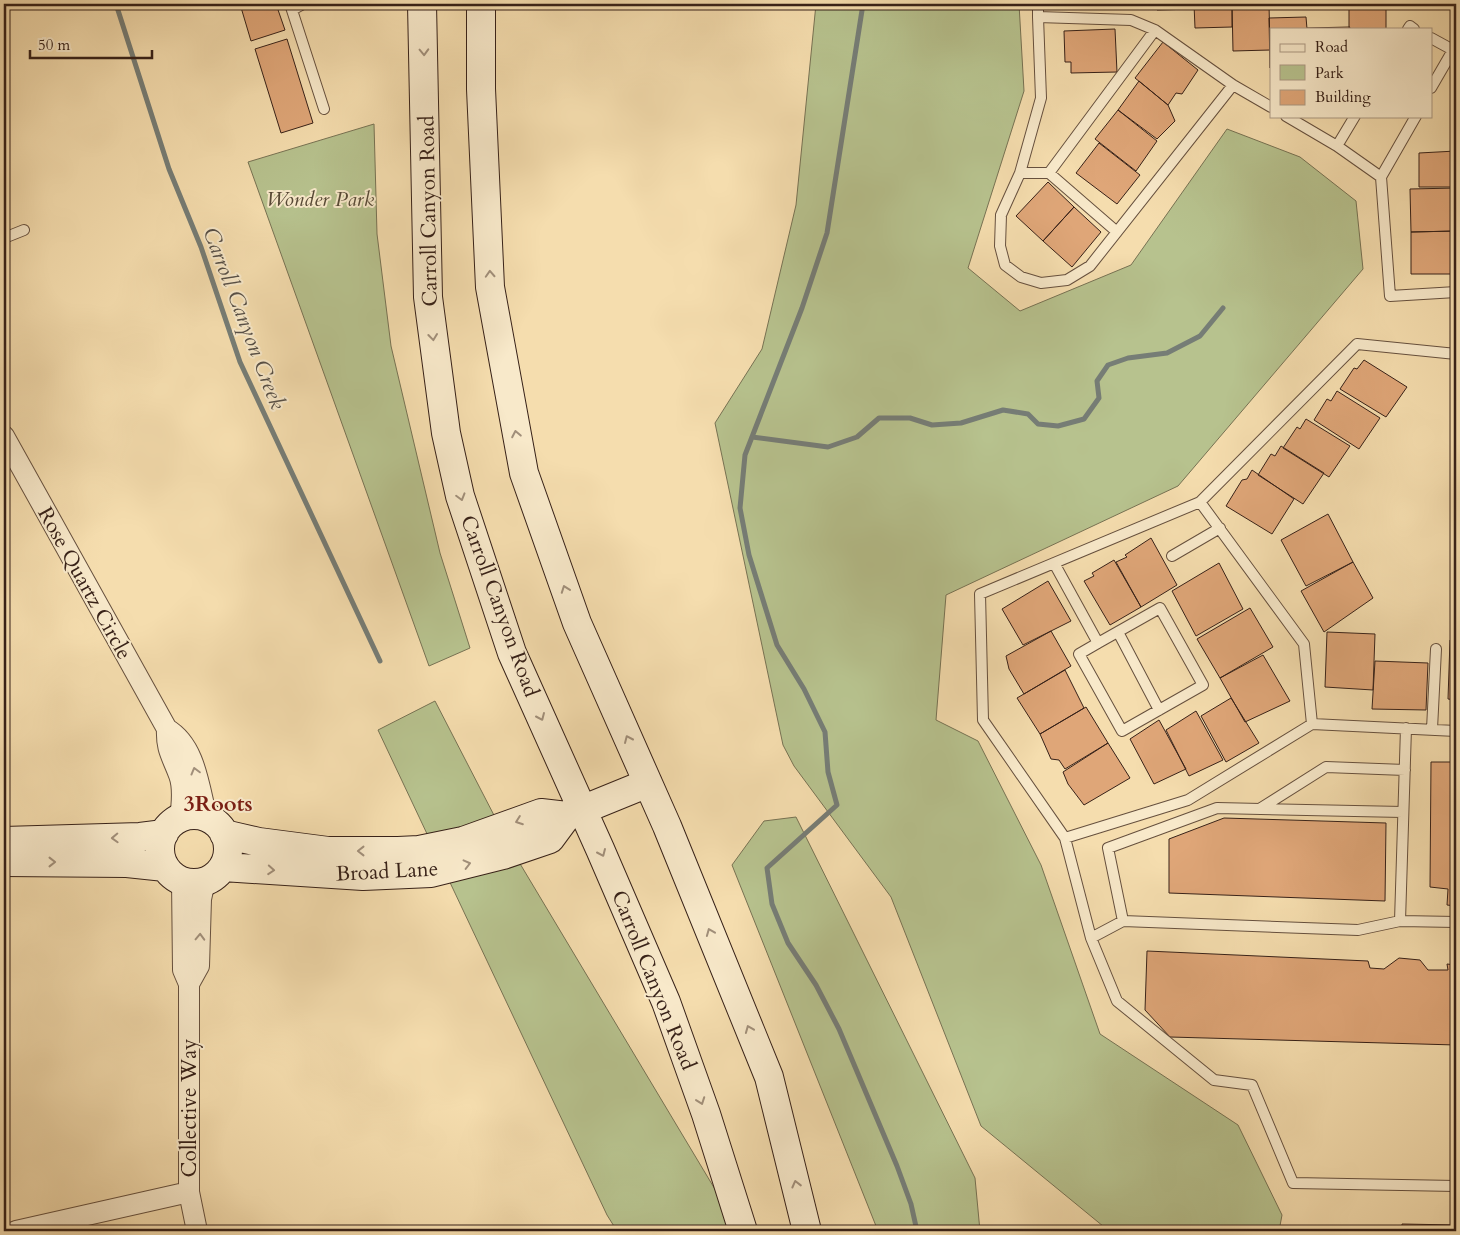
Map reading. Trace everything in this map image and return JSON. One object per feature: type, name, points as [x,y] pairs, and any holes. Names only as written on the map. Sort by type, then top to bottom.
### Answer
[{"type":"main road","name":"Carroll Canyon Road","points":[[422,4],[428,297],[446,433],[460,496],[512,653],[574,812],[666,1002],[706,1114],[743,1231]]},
{"type":"main road","points":[[481,4],[481,89],[490,287],[524,473],[577,623],[648,783],[769,1077],[808,1231]]},
{"type":"main road","name":"Broad Lane","points":[[215,826],[259,842],[328,851],[419,850],[463,841],[540,813],[574,812],[648,783]]},
{"type":"main road","name":"Broad Lane","points":[[4,862],[137,863],[194,874],[363,876],[431,872],[503,855],[550,839],[574,812]]},
{"type":"main road","points":[[4,841],[140,838],[198,816],[215,826],[227,844],[227,856],[194,874],[160,856],[160,845],[172,826]]},
{"type":"street","name":"Rose Quartz Circle","points":[[4,436],[167,729],[177,735],[192,758],[215,826]]},
{"type":"street","name":"Rose Quartz Circle","points":[[167,729],[166,747],[179,776],[182,796],[172,826]]},
{"type":"street","name":"Collective Way","points":[[194,874],[183,970],[189,984],[189,1192],[197,1231]]},
{"type":"street","points":[[16,1231],[189,1192]]},
{"type":"lane","points":[[303,4],[291,7],[324,110]]},
{"type":"lane","points":[[1038,4],[1041,98],[1020,173],[1001,215],[1000,246],[1005,265],[1021,277],[1041,283],[1067,280],[1090,266],[1233,85]]},
{"type":"lane","points":[[1038,18],[1131,20],[1155,30],[1233,85],[1270,106]]},
{"type":"lane","points":[[1049,173],[1155,30]]},
{"type":"lane","points":[[1432,39],[1453,50],[1432,86]]},
{"type":"lane","points":[[1289,118],[1337,146],[1381,178]]},
{"type":"lane","points":[[1337,146],[1354,118]]},
{"type":"lane","points":[[1415,118],[1381,178],[1390,296],[1456,292]]},
{"type":"lane","points":[[1020,173],[1049,173],[1117,232]]},
{"type":"lane","points":[[4,238],[24,230]]},
{"type":"lane","points":[[1456,354],[1357,344],[1200,502],[980,594],[983,720],[1065,838],[1091,938],[1117,1002],[1214,1080],[1252,1085],[1293,1183],[1456,1186]]},
{"type":"lane","points":[[1200,502],[1304,644],[1312,724]]},
{"type":"lane","points":[[1172,556],[1220,528]]},
{"type":"lane","points":[[1054,563],[1098,643]]},
{"type":"lane","points":[[1160,608],[1203,685],[1122,731],[1079,654],[1098,643],[1160,608]]},
{"type":"lane","points":[[1118,632],[1159,710]]},
{"type":"lane","points":[[1432,730],[1436,649]]},
{"type":"lane","points":[[1065,838],[1188,800],[1312,724],[1456,730]]},
{"type":"lane","points":[[1400,921],[1406,728]]},
{"type":"lane","points":[[1260,809],[1326,767],[1405,770]]},
{"type":"lane","points":[[1124,921],[1108,848],[1217,808],[1403,812]]},
{"type":"lane","points":[[1091,938],[1124,921],[1358,930],[1400,921],[1456,922]]},
{"type":"green space","points":[[816,4],[1019,4],[1024,91],[968,268],[1020,311],[1131,265],[1227,129],[1300,157],[1356,201],[1363,269],[1178,486],[946,595],[936,720],[978,741],[1041,865],[1100,1034],[1238,1125],[1282,1215],[1279,1231],[1109,1231],[981,1126],[891,897],[794,766],[783,745],[715,423],[762,349],[796,205]]},
{"type":"green space","name":"Wonder Park","points":[[374,124],[377,234],[391,346],[440,553],[470,648],[429,666],[248,162]]},
{"type":"green space","points":[[435,701],[513,852],[740,1231],[617,1231],[607,1215],[378,730]]},
{"type":"green space","points":[[796,817],[975,1178],[980,1231],[878,1231],[732,865],[764,821]]},
{"type":"building","points":[[240,4],[276,4],[285,30],[251,41]]},
{"type":"building","points":[[1157,4],[1194,4],[1195,9],[1157,10]]},
{"type":"building","points":[[1194,4],[1232,4],[1232,27],[1195,28]]},
{"type":"building","points":[[1232,4],[1269,4],[1270,50],[1233,51]]},
{"type":"building","points":[[1349,4],[1386,4],[1386,28],[1349,28]]},
{"type":"building","points":[[1306,17],[1307,28],[1270,28],[1270,68],[1269,18]]},
{"type":"building","points":[[1350,27],[1350,28],[1307,28]]},
{"type":"building","points":[[1115,29],[1117,72],[1071,73],[1071,62],[1065,62],[1064,31]]},
{"type":"building","points":[[287,39],[313,123],[281,133],[255,49]]},
{"type":"building","points":[[1163,42],[1198,70],[1182,94],[1176,93],[1168,105],[1135,78]]},
{"type":"building","points":[[1139,81],[1168,105],[1175,121],[1157,139],[1118,110]]},
{"type":"building","points":[[1118,110],[1157,141],[1136,171],[1095,139]]},
{"type":"building","points":[[1099,143],[1140,175],[1117,204],[1076,173]]},
{"type":"building","points":[[1456,151],[1456,187],[1419,187],[1419,153]]},
{"type":"building","points":[[1048,182],[1074,207],[1043,241],[1016,216]]},
{"type":"building","points":[[1456,188],[1456,231],[1411,232],[1410,189]]},
{"type":"building","points":[[1074,207],[1101,232],[1072,267],[1043,241]]},
{"type":"building","points":[[1456,231],[1456,274],[1411,274],[1411,232]]},
{"type":"building","points":[[1364,360],[1407,387],[1386,417],[1340,389],[1354,368],[1357,369]]},
{"type":"building","points":[[1337,391],[1380,418],[1359,449],[1314,420],[1327,399],[1331,401]]},
{"type":"building","points":[[1306,419],[1350,446],[1329,477],[1283,448],[1297,427],[1300,429]]},
{"type":"building","points":[[1281,446],[1324,473],[1303,504],[1258,475],[1271,454],[1275,456]]},
{"type":"building","points":[[1252,470],[1294,499],[1272,534],[1226,506],[1242,480],[1247,479]]},
{"type":"building","points":[[1328,514],[1353,562],[1306,586],[1281,540]]},
{"type":"building","points":[[1151,538],[1177,585],[1141,607],[1116,562],[1127,557],[1125,555]]},
{"type":"building","points":[[1114,560],[1141,607],[1110,625],[1084,581],[1094,576],[1092,573]]},
{"type":"building","points":[[1353,562],[1373,598],[1324,632],[1301,591]]},
{"type":"building","points":[[1219,563],[1243,609],[1196,636],[1172,591]]},
{"type":"building","points":[[1048,581],[1071,621],[1023,645],[1002,609]]},
{"type":"building","points":[[1250,608],[1273,647],[1220,678],[1197,639]]},
{"type":"building","points":[[1051,631],[1071,666],[1024,694],[1009,669],[1006,656]]},
{"type":"building","points":[[1327,632],[1375,634],[1373,690],[1325,687]]},
{"type":"building","points":[[1450,640],[1456,640],[1456,700],[1448,699]]},
{"type":"building","points":[[1263,655],[1290,701],[1245,722],[1220,678]]},
{"type":"building","points":[[1375,661],[1428,663],[1426,710],[1372,709]]},
{"type":"building","points":[[1065,670],[1084,708],[1040,734],[1017,698]]},
{"type":"building","points":[[1231,698],[1259,743],[1226,762],[1201,716]]},
{"type":"building","points":[[1086,707],[1108,743],[1065,769],[1059,760],[1051,759],[1040,734]]},
{"type":"building","points":[[1196,711],[1223,760],[1189,776],[1166,730]]},
{"type":"building","points":[[1159,720],[1186,769],[1154,784],[1130,739]]},
{"type":"building","points":[[1108,743],[1130,778],[1084,805],[1068,784],[1063,772]]},
{"type":"building","points":[[1431,762],[1456,762],[1456,906],[1447,905],[1448,889],[1430,887]]},
{"type":"building","points":[[1224,818],[1386,823],[1385,901],[1169,893],[1169,839]]},
{"type":"building","points":[[1147,951],[1368,961],[1370,968],[1384,969],[1399,958],[1420,960],[1428,970],[1448,970],[1447,964],[1456,965],[1456,1045],[1170,1037],[1145,1010]]},
{"type":"building","points":[[1402,1224],[1456,1225],[1456,1231],[1402,1231]]},
{"type":"waterway","name":"Carroll Canyon Creek","points":[[116,4],[169,169],[201,247],[240,362],[380,661]]},
{"type":"waterway","points":[[863,4],[827,233],[802,308],[745,455],[740,508],[749,555],[777,645],[804,689],[825,732],[828,772],[837,805],[767,868],[772,904],[788,943],[816,985],[839,1029],[897,1166],[911,1204],[917,1231]]},
{"type":"waterway","points":[[752,437],[828,447],[857,437],[879,418],[910,418],[932,425],[961,423],[1003,410],[1028,414],[1038,424],[1058,426],[1084,419],[1099,398],[1097,381],[1108,365],[1128,358],[1167,353],[1200,336],[1223,308]]},
{"type":"district","name":"3Roots","points":[[218,803]]}]
